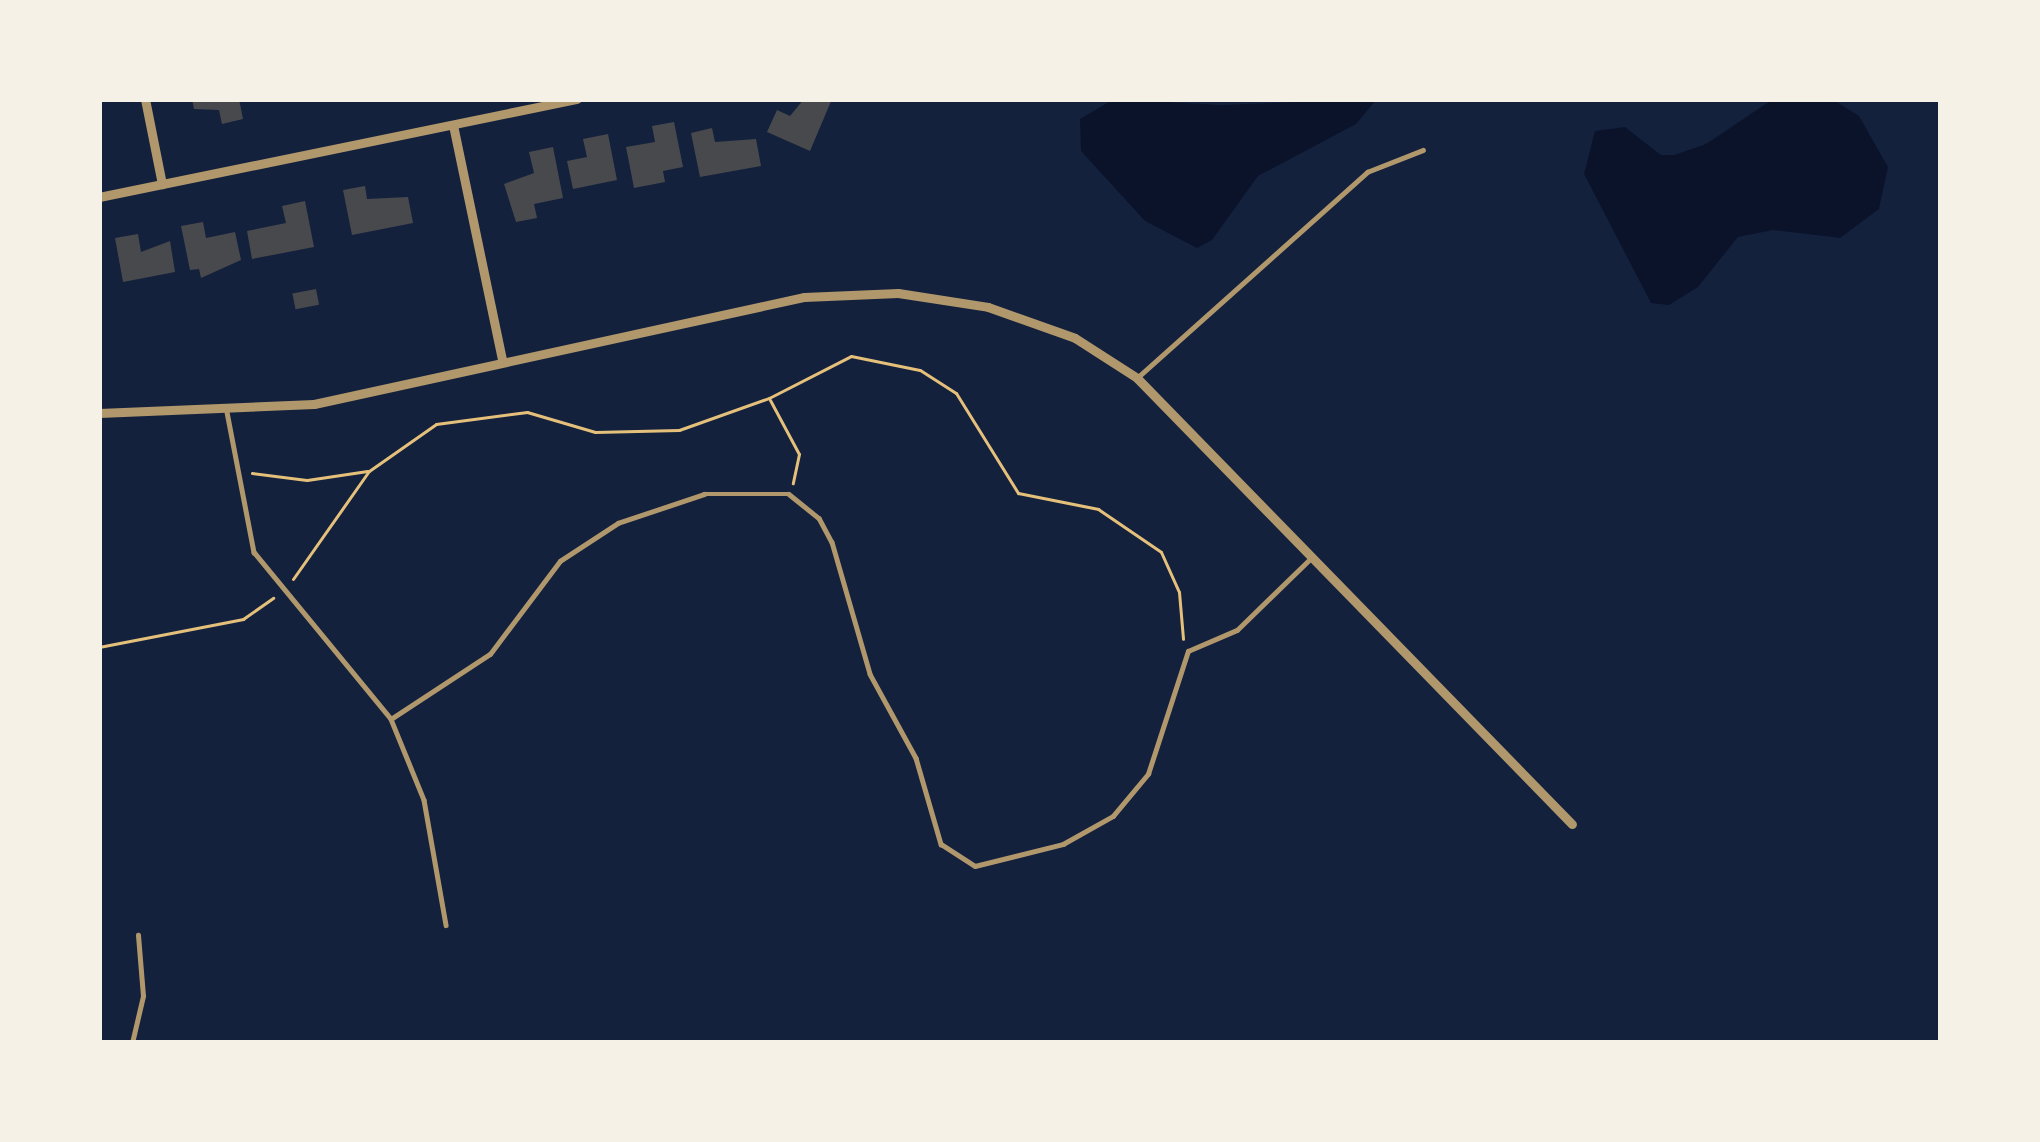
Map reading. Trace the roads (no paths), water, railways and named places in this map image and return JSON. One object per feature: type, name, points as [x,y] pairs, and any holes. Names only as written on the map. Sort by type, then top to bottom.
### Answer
[{"type":"street","points":[[145,99],[162,184]]},
{"type":"street","points":[[99,197],[577,99]]},
{"type":"street","points":[[453,125],[502,361]]},
{"type":"street","points":[[99,413],[227,412],[314,404],[804,298],[898,292],[1045,325],[1137,378],[1572,824]]},
{"type":"lane","points":[[1137,378],[1367,172],[1423,150]]},
{"type":"lane","points":[[227,412],[245,530],[282,589],[336,643],[392,718],[424,800],[446,925]]},
{"type":"lane","points":[[392,718],[490,654],[560,561],[618,523],[704,494],[789,494],[820,518],[832,542],[870,674],[916,758],[941,844],[961,863],[1025,858],[1113,816],[1148,774],[1188,651],[1238,630],[1314,555]]},
{"type":"lane","points":[[132,1043],[143,996],[138,935]]},
{"type":"water","points":[[1114,99],[1221,105],[1377,99],[1356,124],[1258,176],[1212,240],[1197,248],[1145,221],[1081,151],[1080,119]]},
{"type":"water","points":[[1773,99],[1832,99],[1859,116],[1888,167],[1879,209],[1840,238],[1773,230],[1738,237],[1698,287],[1669,305],[1651,303],[1584,174],[1595,131],[1625,127],[1661,155],[1674,155],[1706,144]]}]
